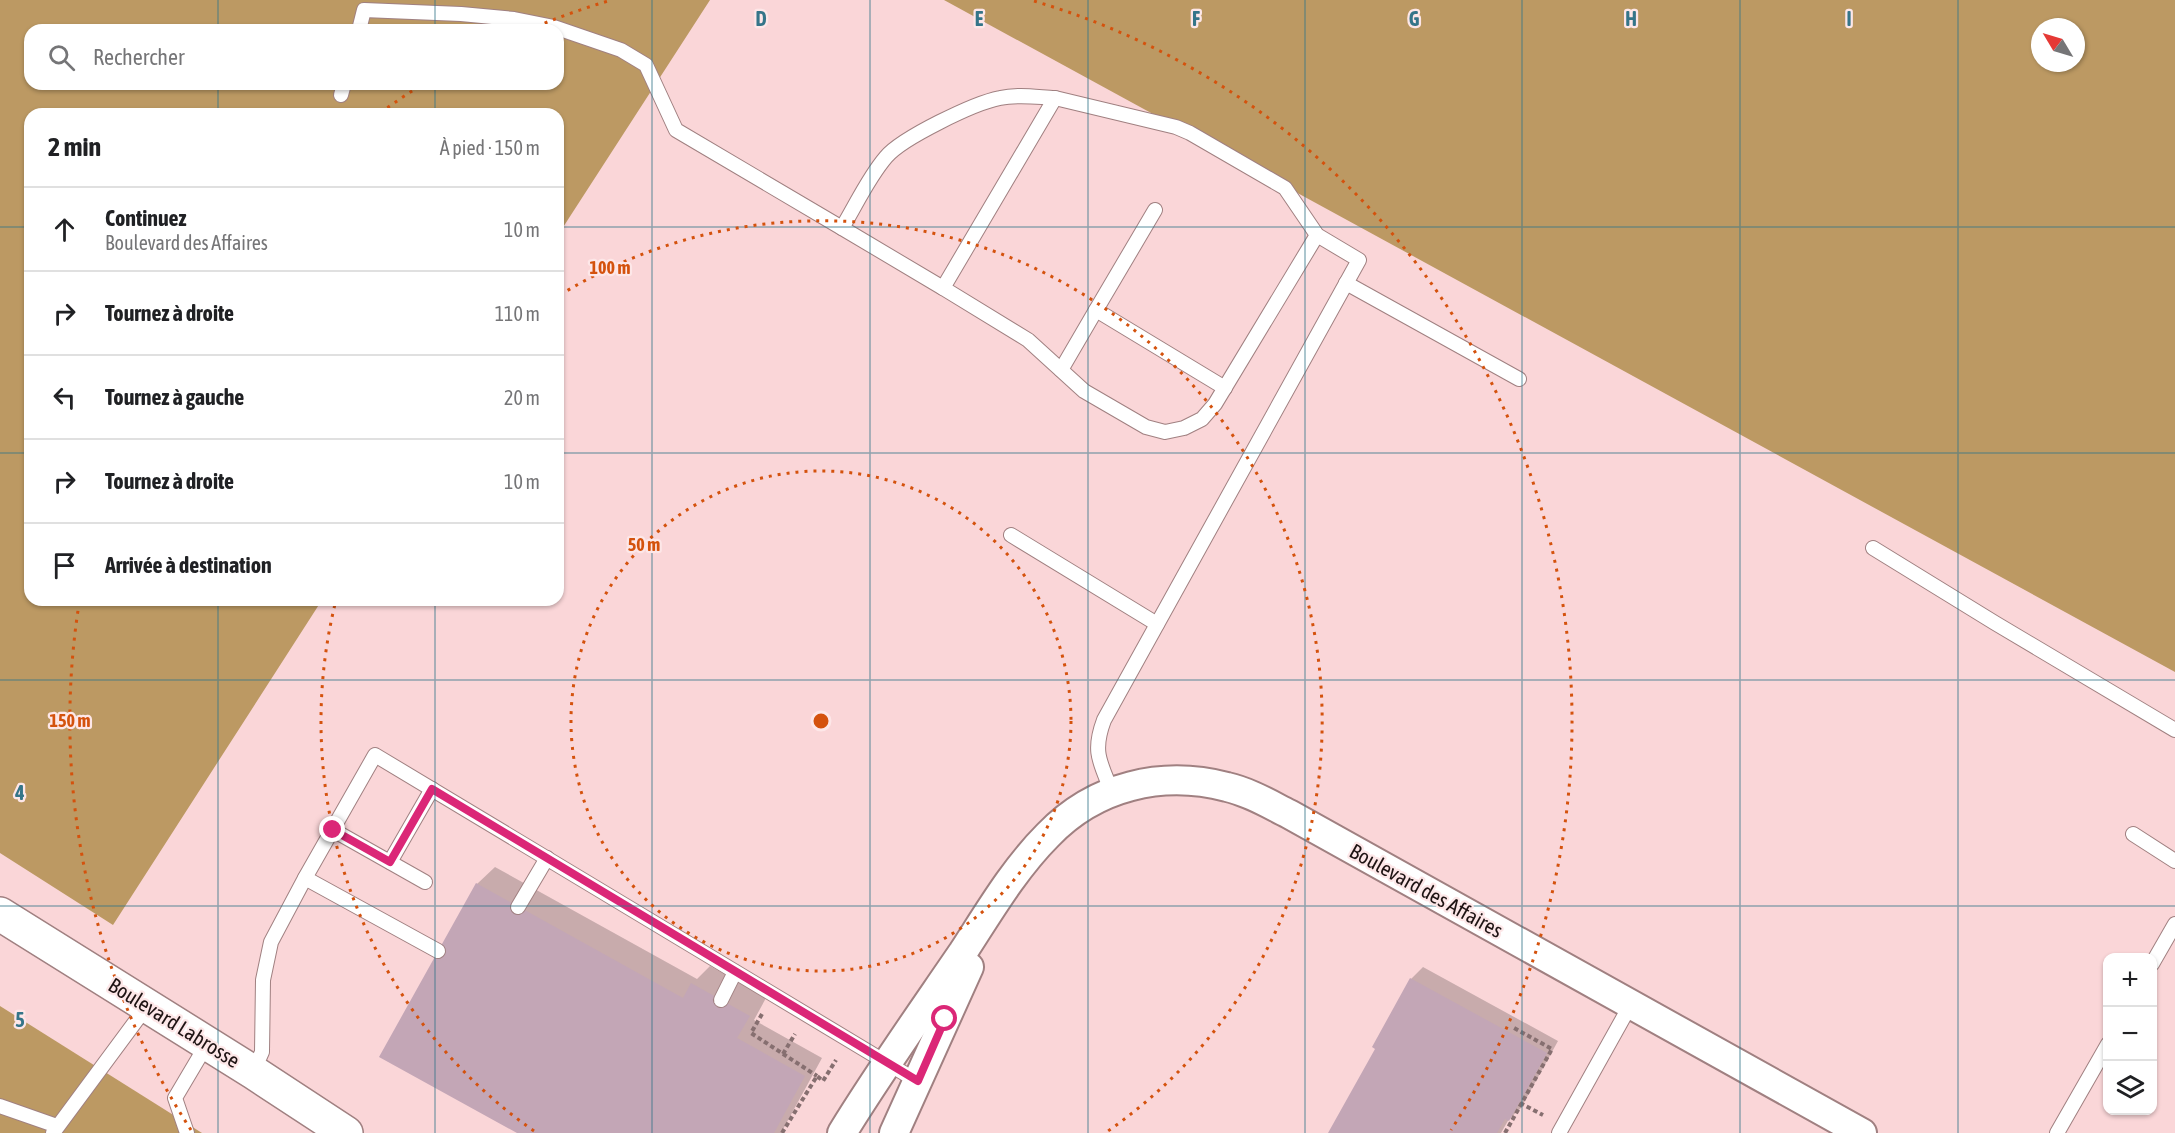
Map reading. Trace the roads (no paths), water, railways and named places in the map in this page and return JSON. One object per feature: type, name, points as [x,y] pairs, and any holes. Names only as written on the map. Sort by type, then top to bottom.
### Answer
[{"type":"street","name":"Boulevard des Affaires","points":[[842,1133],[1018,869],[1049,833],[1082,807],[1112,792],[1136,784],[1179,779],[1204,781],[1247,794],[1289,814],[1862,1133]]},
{"type":"street","name":"Boulevard des Affaires","points":[[894,1133],[1000,896]]},
{"type":"street","name":"Boulevard Labrosse","points":[[0,914],[253,1072],[346,1133]]},
{"type":"lane","points":[[360,24],[364,10],[461,14],[539,24]]},
{"type":"lane","points":[[564,30],[621,50],[646,64],[676,130],[1028,340],[1084,391],[1137,423],[1155,430],[1165,432],[1184,428],[1202,419],[1215,404],[1317,235]]},
{"type":"lane","points":[[842,228],[875,172],[887,156],[900,145],[957,115],[998,98],[1018,95],[1055,98],[1176,127],[1190,133],[1285,188],[1317,235],[1359,260],[1104,720],[1097,746],[1099,759],[1112,792]]},
{"type":"lane","points":[[943,288],[1055,98]]},
{"type":"lane","points":[[1061,370],[1155,210]]},
{"type":"lane","points":[[1346,282],[1519,379]]},
{"type":"lane","points":[[1096,310],[1225,387]]},
{"type":"lane","points":[[1011,535],[1157,624]]},
{"type":"lane","points":[[1874,548],[2175,730]]},
{"type":"lane","points":[[253,1072],[262,1052],[263,980],[269,950],[305,878],[375,755],[886,1064],[918,1081]]},
{"type":"lane","points":[[390,862],[432,789]]},
{"type":"lane","points":[[333,830],[425,882]]},
{"type":"lane","points":[[2133,834],[2175,861]]},
{"type":"lane","points":[[518,907],[547,858]]},
{"type":"lane","points":[[305,878],[438,951]]},
{"type":"lane","points":[[2157,955],[2175,924]]},
{"type":"lane","points":[[721,999],[735,972]]},
{"type":"lane","points":[[1559,1133],[1631,1005]]},
{"type":"lane","points":[[0,1106],[55,1129],[147,1006]]},
{"type":"lane","points":[[187,1133],[175,1098],[207,1044]]},
{"type":"lane","points":[[2057,1133],[2103,1053]]}]
